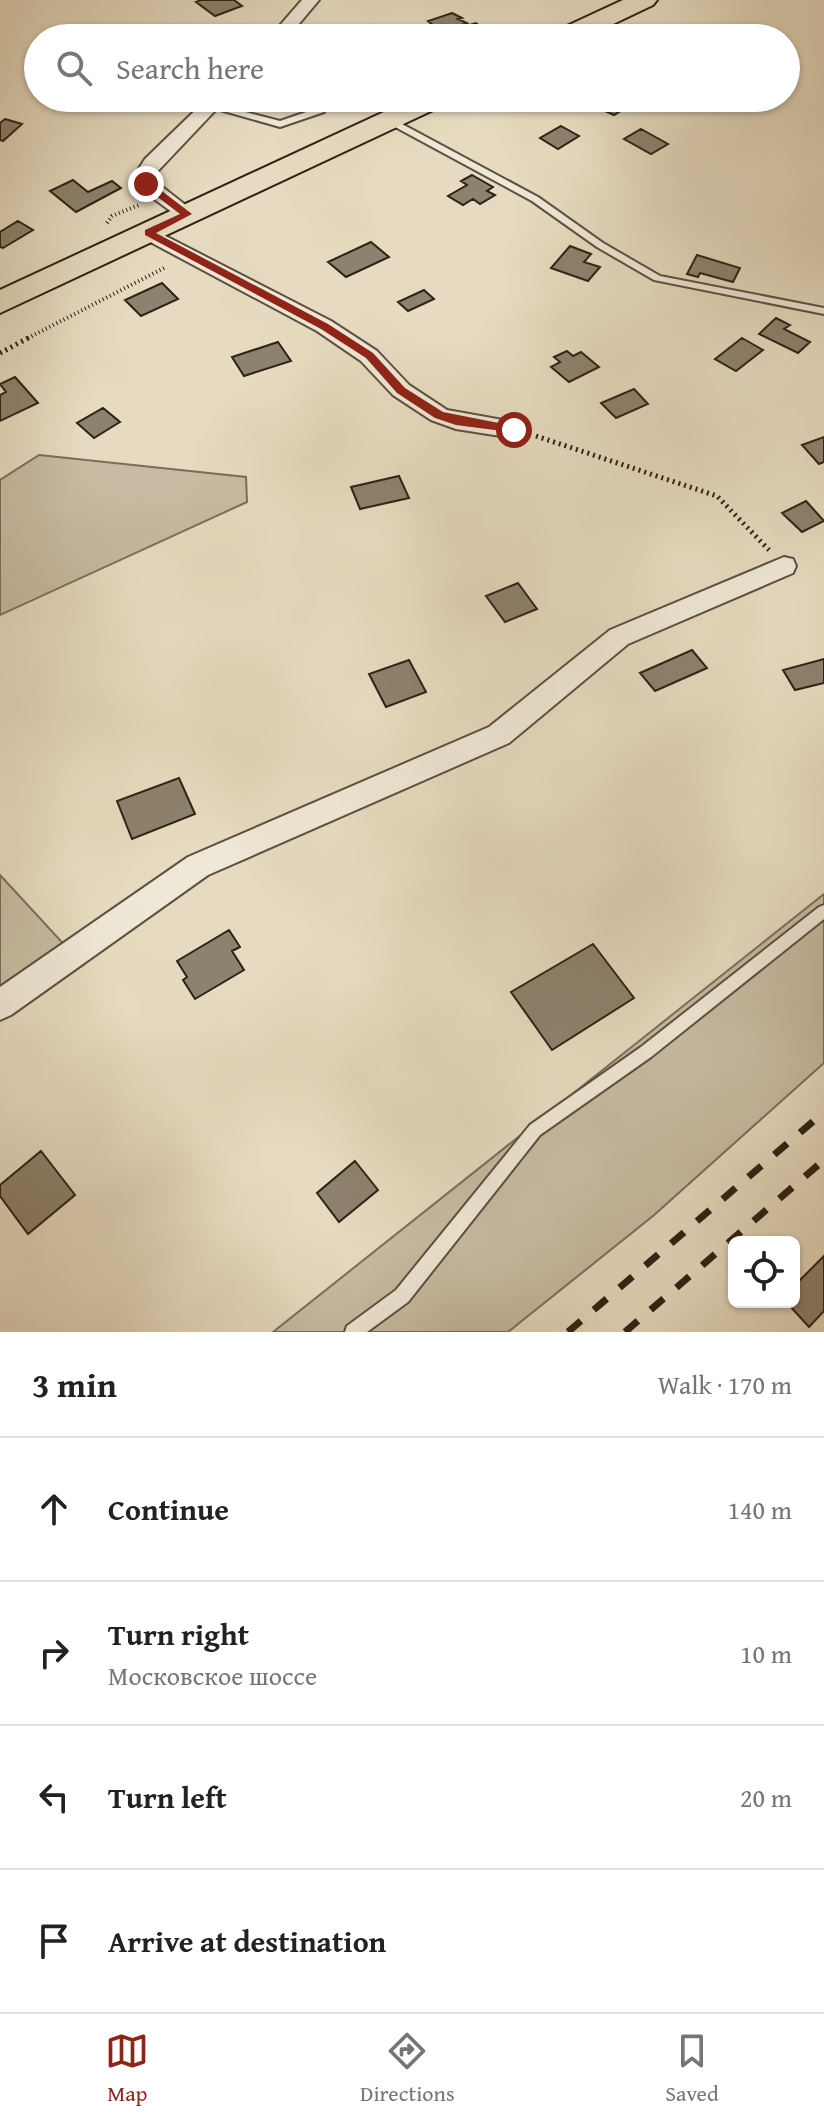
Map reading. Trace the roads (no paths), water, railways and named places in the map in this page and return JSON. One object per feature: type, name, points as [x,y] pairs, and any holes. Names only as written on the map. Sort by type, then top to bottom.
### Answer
[{"type":"main road","points":[[593,24],[644,0]]},
{"type":"main road","points":[[0,303],[406,112]]},
{"type":"street","points":[[292,24],[311,0]]},
{"type":"street","points":[[187,214],[146,184],[146,173],[152,163],[204,112]]},
{"type":"street","points":[[148,233],[324,326],[369,356],[401,390],[439,415],[456,421],[514,430]]},
{"type":"street","points":[[0,1005],[198,866],[499,735],[619,637],[784,566]]},
{"type":"lane","points":[[244,112],[280,124],[315,112]]},
{"type":"lane","points":[[389,120],[535,199],[600,245],[657,278],[824,311]]},
{"type":"lane","points":[[353,1332],[402,1296],[535,1130],[646,1052],[824,911]]},
{"type":"railway","points":[[568,1332],[824,1112]]},
{"type":"railway","points":[[625,1332],[824,1160]]}]
